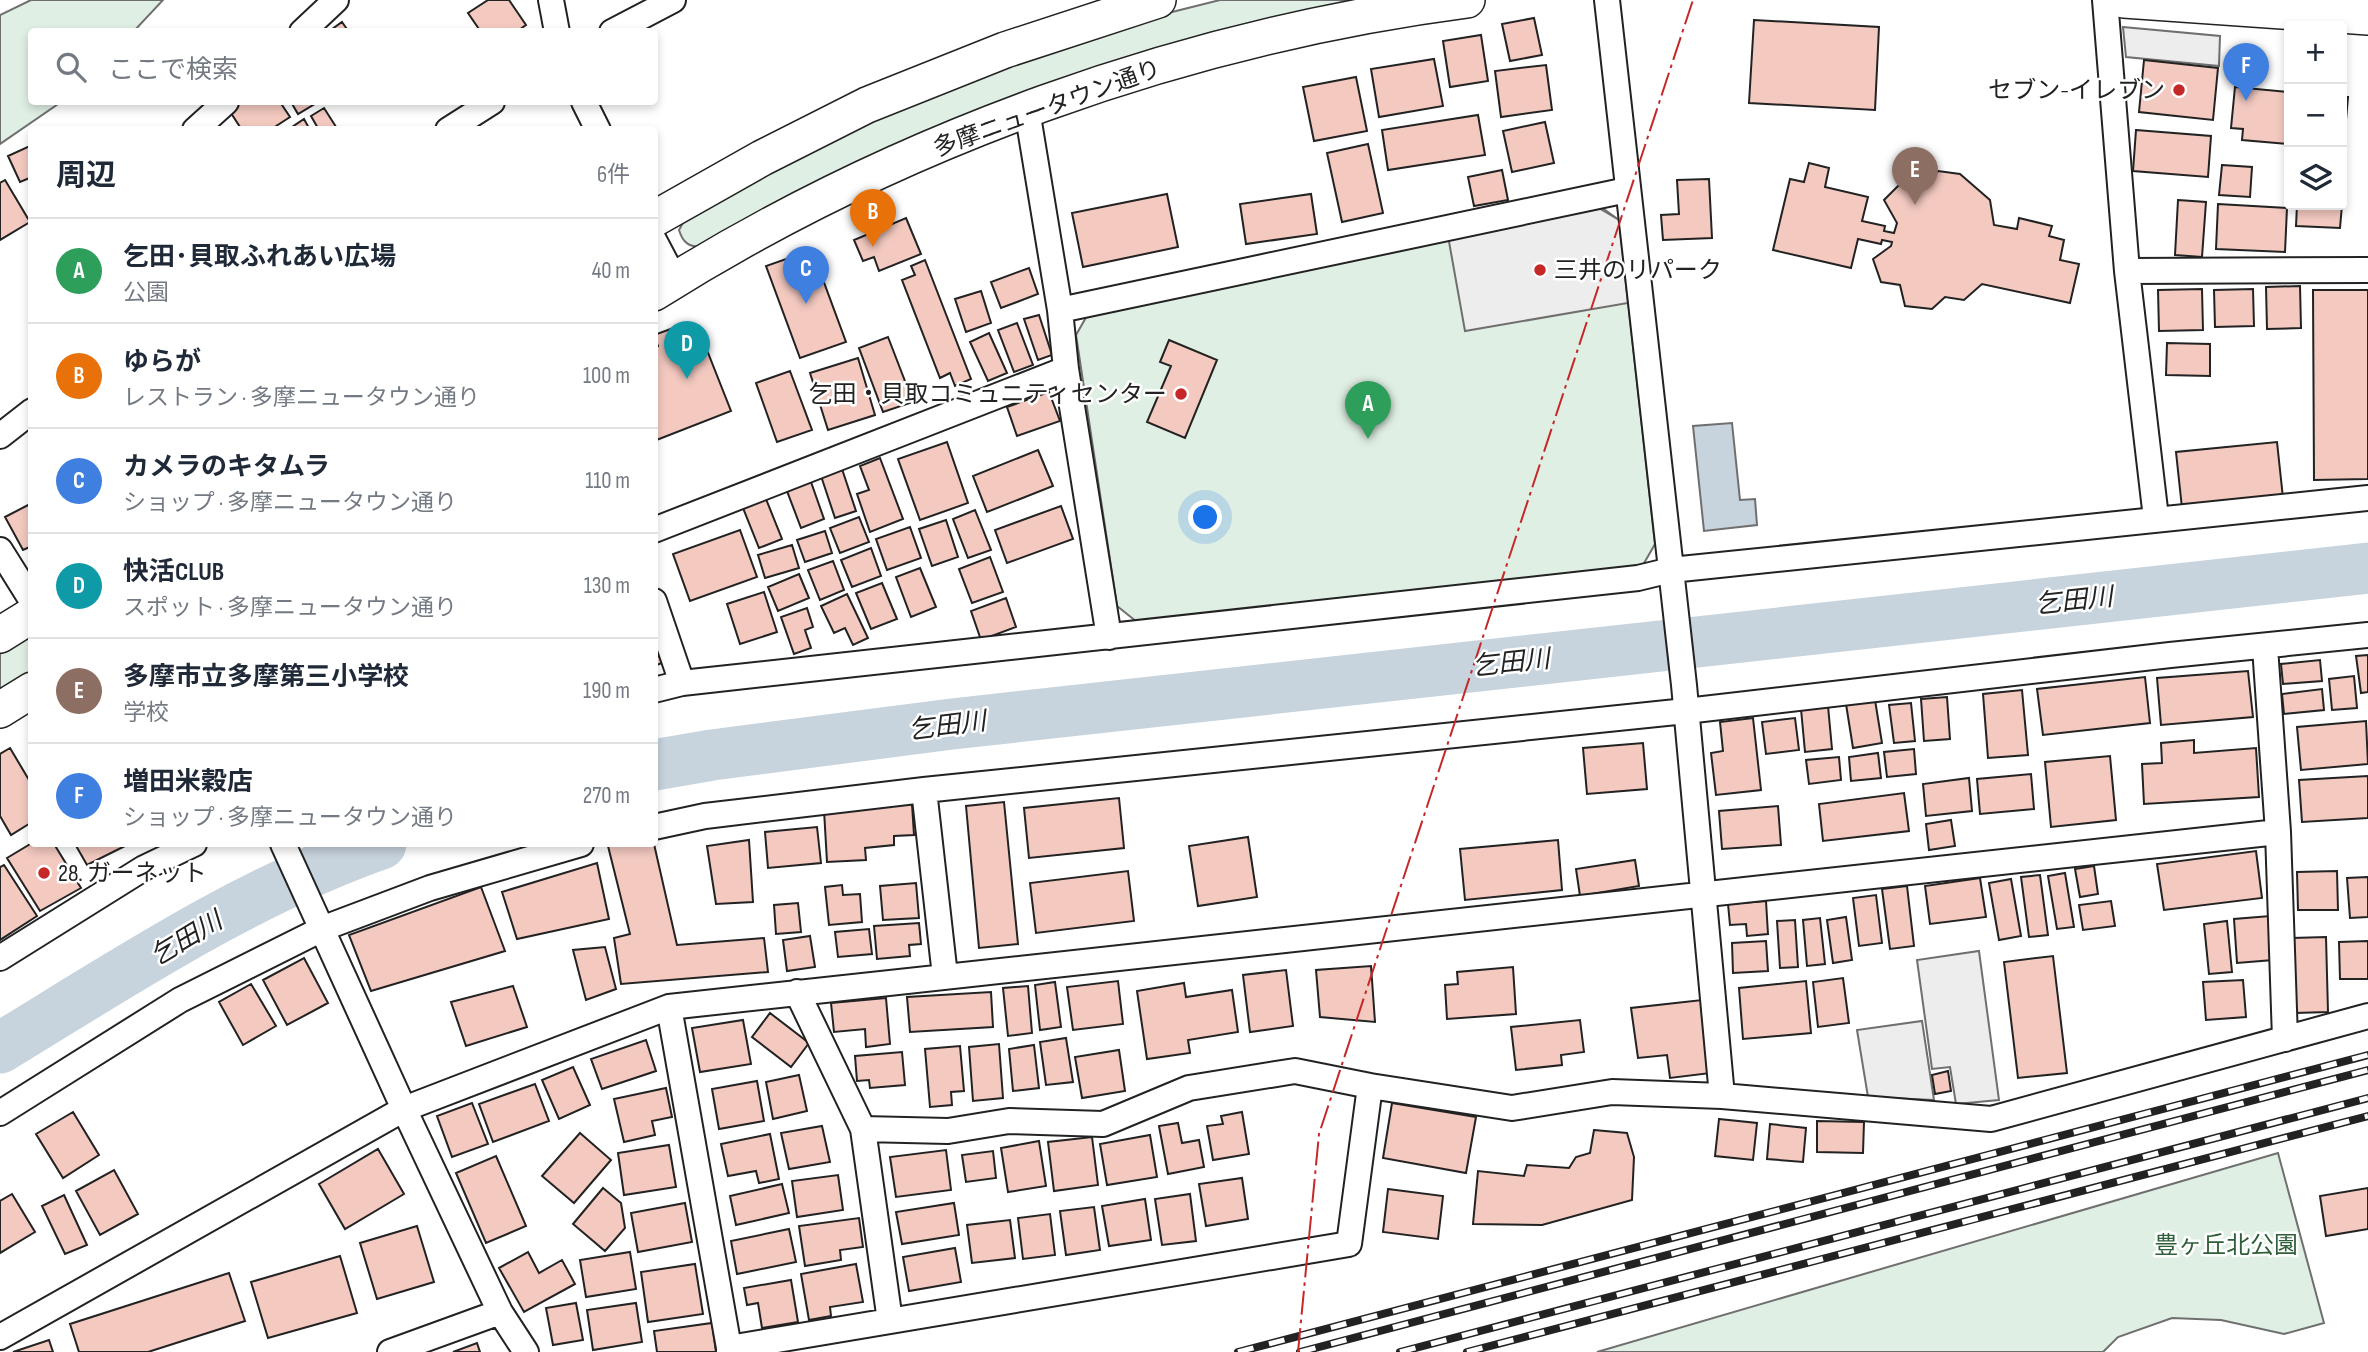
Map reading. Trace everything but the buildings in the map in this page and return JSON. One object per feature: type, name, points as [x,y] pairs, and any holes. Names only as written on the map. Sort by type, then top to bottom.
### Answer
[{"type":"main road","points":[[658,217],[762,158],[867,105],[1005,50],[1158,0]]},
{"type":"main road","name":"多摩ニュータウン通り","points":[[665,287],[783,219],[888,166],[1027,110],[1153,68],[1280,33],[1415,7],[1467,0]]},
{"type":"main road","points":[[2124,0],[2368,17]]},
{"type":"main road","points":[[0,635],[28,618]]},
{"type":"main road","points":[[0,710],[28,692]]},
{"type":"street","points":[[306,28],[336,0]]},
{"type":"street","points":[[551,0],[556,28]]},
{"type":"street","points":[[620,28],[673,0]]},
{"type":"street","points":[[1607,0],[1684,685],[1722,1096]]},
{"type":"street","points":[[2105,0],[2127,271],[2156,518]]},
{"type":"street","points":[[199,126],[223,105]]},
{"type":"street","points":[[454,126],[487,105]]},
{"type":"street","points":[[586,105],[596,126]]},
{"type":"street","points":[[1027,110],[1109,637]]},
{"type":"street","points":[[1060,310],[1627,190]]},
{"type":"street","points":[[658,257],[665,287]]},
{"type":"street","points":[[2127,271],[2368,270]]},
{"type":"street","points":[[658,528],[1066,369]]},
{"type":"street","points":[[0,436],[28,414]]},
{"type":"street","points":[[658,689],[682,683],[1638,578],[1671,570],[2368,498]]},
{"type":"street","points":[[0,550],[28,595]]},
{"type":"street","points":[[658,613],[682,683]]},
{"type":"street","points":[[658,826],[705,816],[924,790],[1686,711],[2368,635]]},
{"type":"street","points":[[2265,647],[2278,832],[2285,1039]]},
{"type":"street","points":[[924,790],[945,976]]},
{"type":"street","points":[[0,1337],[404,1109],[669,1007],[2278,832]]},
{"type":"street","points":[[0,958],[145,868],[188,847]]},
{"type":"street","points":[[284,847],[500,1312],[526,1352]]},
{"type":"street","points":[[0,1113],[180,1000],[324,928],[430,888],[571,847]]},
{"type":"street","points":[[797,992],[863,1129],[890,1321]]},
{"type":"street","points":[[669,1007],[729,1350],[1349,1244],[1370,1086]]},
{"type":"street","points":[[863,1129],[948,1131],[1009,1121],[1103,1124],[1189,1088],[1295,1071],[1370,1086],[1512,1108],[1612,1092],[1722,1096],[1991,1119],[2368,1016]]},
{"type":"street","points":[[390,1352],[500,1312]]},
{"type":"green space","points":[[31,0],[163,0],[137,28],[28,28],[28,105],[57,105],[0,144],[0,15]]},
{"type":"green space","points":[[1220,0],[1376,0],[702,247],[687,243],[679,230],[684,221],[768,173],[870,121],[1010,64],[1144,19]]},
{"type":"green space","points":[[1597,204],[1619,220],[1655,544],[1639,572],[1142,626],[1117,606],[1076,335],[1088,314]]},
{"type":"green space","points":[[28,635],[28,674],[0,692],[0,654]]},
{"type":"green space","name":"豊ヶ丘北公園","points":[[2278,1153],[2324,1323],[2284,1334],[2221,1320],[2172,1318],[2118,1337],[2103,1352],[1597,1352]]},
{"type":"shaded area","points":[[2123,27],[2220,36],[2219,66],[2126,57]]},
{"type":"shaded area","name":"三井のリパーク","points":[[1597,207],[1619,220],[1628,303],[1465,331],[1448,236]]},
{"type":"shaded area","points":[[1732,423],[1740,500],[1755,499],[1757,525],[1704,531],[1693,426]]},
{"type":"shaded area","points":[[2368,557],[2368,575],[2172,595],[2173,577]]},
{"type":"shaded area","points":[[1979,951],[1999,1100],[1956,1104],[1950,1067],[1932,1069],[1917,960]]},
{"type":"shaded area","points":[[1922,1021],[1934,1100],[1868,1097],[1857,1030]]},
{"type":"waterway","name":"乞田川","points":[[658,764],[952,724],[2368,568]]},
{"type":"waterway","name":"乞田川","points":[[0,1048],[139,963],[233,910],[331,863],[373,847]]},
{"type":"railway","points":[[1238,1352],[2368,1055]]},
{"type":"railway","points":[[1300,1352],[2368,1070]]},
{"type":"railway","points":[[1400,1352],[2368,1098]]},
{"type":"railway","points":[[1467,1352],[2368,1116]]},
{"type":"power","points":[[1298,1352],[1319,1134],[1693,0]]},
{"type":"place","name":"セブン-イレブン","points":[[2179,90]]},
{"type":"place","name":"増田米穀店","points":[[2246,101]]},
{"type":"place","name":"多摩市立多摩第三小学校","points":[[1915,205]]},
{"type":"place","name":"ゆらが","points":[[873,247]]},
{"type":"place","name":"三井のリパーク","points":[[1540,270]]},
{"type":"place","name":"カメラのキタムラ","points":[[806,304]]},
{"type":"place","name":"快活CLUB","points":[[687,379]]},
{"type":"place","name":"乞田・貝取コミュニティセンター","points":[[1181,394]]},
{"type":"place","name":"乞田･貝取ふれあい広場","points":[[1368,439]]},
{"type":"place","name":"28. ガーネット","points":[[44,873]]}]
